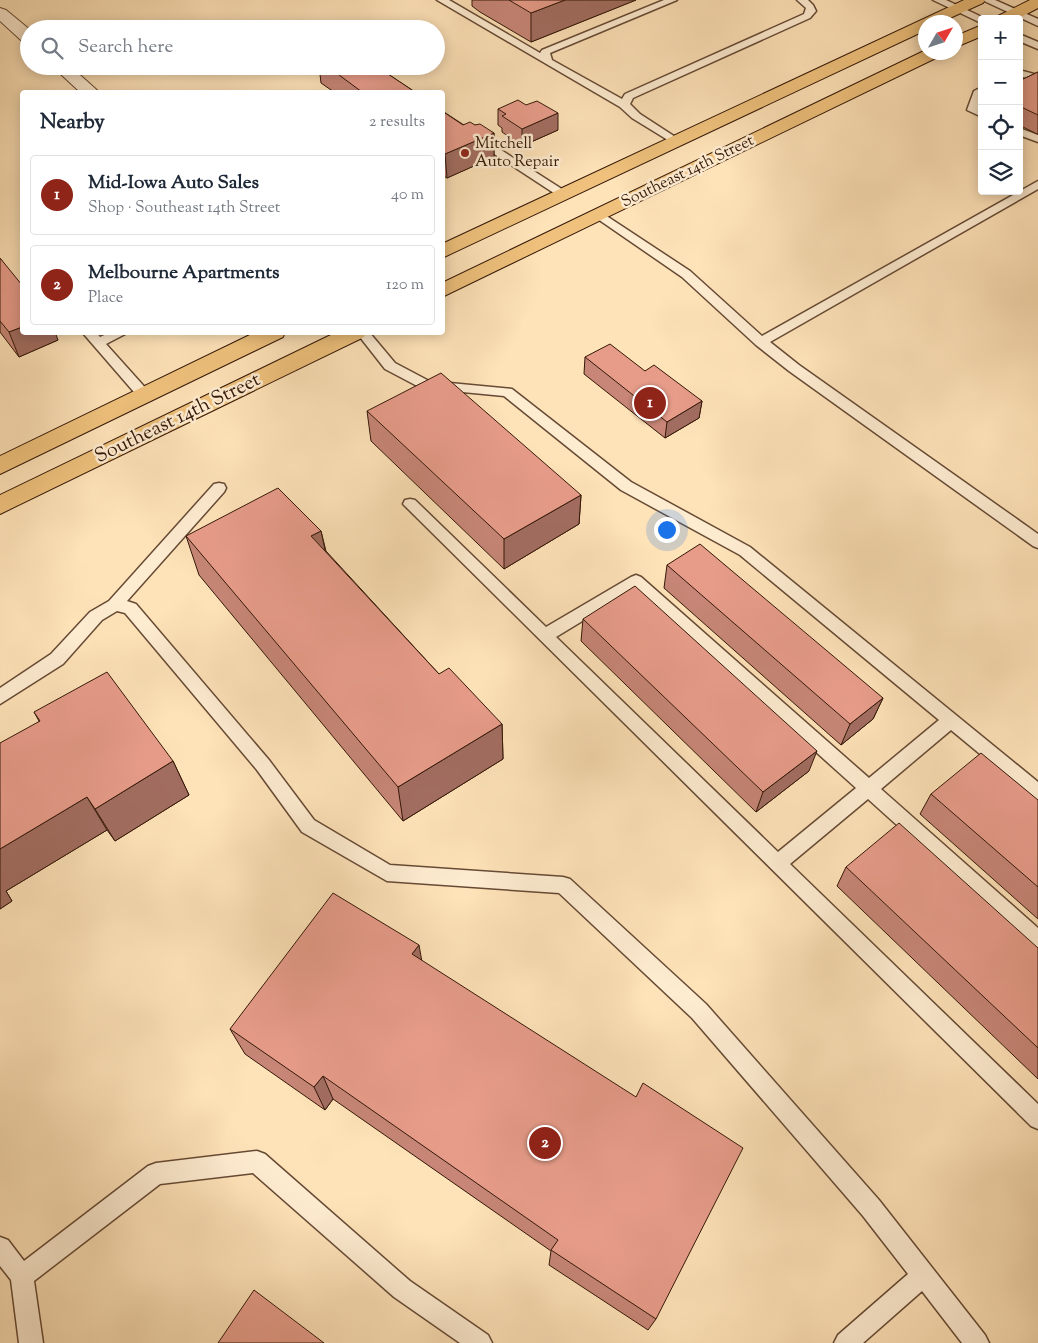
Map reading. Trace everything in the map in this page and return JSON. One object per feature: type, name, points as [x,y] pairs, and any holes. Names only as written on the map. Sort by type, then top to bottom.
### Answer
[{"type":"main road","points":[[945,15],[977,0]]},
{"type":"main road","points":[[1012,15],[1038,2]]},
{"type":"main road","name":"Southeast 14th Street","points":[[445,251],[918,28]]},
{"type":"main road","points":[[963,39],[978,32]]},
{"type":"main road","name":"Southeast 14th Street","points":[[445,290],[918,60]]},
{"type":"main road","name":"Southeast 14th Street","points":[[0,466],[268,335]]},
{"type":"main road","name":"Southeast 14th Street","points":[[0,505],[350,335]]},
{"type":"street","points":[[0,13],[20,30]]},
{"type":"street","points":[[70,75],[88,90]]},
{"type":"lane","points":[[442,0],[624,105],[636,116],[676,142]]},
{"type":"lane","points":[[547,61],[545,52],[672,0]]},
{"type":"lane","points":[[624,105],[628,96],[807,16],[811,11],[810,7],[802,0]]},
{"type":"lane","points":[[938,0],[978,18]]},
{"type":"lane","points":[[986,0],[1008,15]]},
{"type":"lane","points":[[1023,19],[1038,23]]},
{"type":"lane","points":[[1023,39],[1038,46]]},
{"type":"lane","points":[[1023,74],[1038,78]]},
{"type":"lane","points":[[978,94],[972,110],[978,112]]},
{"type":"lane","points":[[445,117],[564,195]]},
{"type":"lane","points":[[1023,133],[1038,139]]},
{"type":"lane","points":[[761,342],[1038,184]]},
{"type":"lane","points":[[598,215],[686,274],[761,342],[1038,542]]},
{"type":"lane","points":[[91,335],[145,396]]},
{"type":"lane","points":[[98,343],[116,335]]},
{"type":"lane","points":[[364,335],[390,366],[426,385],[507,392],[626,486],[745,551],[1038,792]]},
{"type":"lane","points":[[0,697],[57,659],[96,616],[115,605],[219,488]]},
{"type":"lane","points":[[410,504],[1038,1119]]},
{"type":"lane","points":[[545,636],[636,581],[1038,940]]},
{"type":"lane","points":[[115,605],[130,608],[262,765],[308,826],[387,873],[563,885],[699,1011],[871,1208],[977,1343]]},
{"type":"lane","points":[[777,864],[950,720]]},
{"type":"lane","points":[[22,1276],[156,1174],[257,1162],[402,1289],[480,1343]]},
{"type":"lane","points":[[0,1248],[22,1276],[30,1343]]},
{"type":"lane","points":[[846,1343],[924,1275]]},
{"type":"building","points":[[509,0],[565,0],[531,13]]},
{"type":"building","points":[[1038,72],[1038,115],[1023,108],[1023,79]]},
{"type":"building","points":[[339,75],[390,75],[412,90],[359,90]]},
{"type":"building","points":[[518,100],[526,105],[537,101],[558,113],[522,129],[502,116],[506,114],[498,109]]},
{"type":"building","points":[[445,113],[463,125],[470,122],[475,125],[480,124],[494,133],[445,154]]},
{"type":"building","points":[[0,258],[20,283],[20,328],[9,332],[0,321]]},
{"type":"building","points":[[610,344],[645,371],[654,365],[702,401],[667,422],[585,357]]},
{"type":"building","points":[[441,373],[581,495],[504,539],[367,411]]},
{"type":"building","points":[[278,488],[321,531],[311,536],[439,674],[449,668],[502,724],[398,787],[186,536]]},
{"type":"building","points":[[700,544],[883,698],[850,724],[667,565]]},
{"type":"building","points":[[635,586],[817,751],[763,792],[583,619]]},
{"type":"building","points":[[107,672],[173,761],[95,809],[87,797],[0,849],[0,743],[40,721],[34,712]]},
{"type":"building","points":[[981,753],[1038,800],[1038,887],[931,794]]},
{"type":"building","points":[[899,823],[1038,948],[1038,1048],[846,867]]},
{"type":"building","points":[[333,893],[419,945],[412,954],[636,1097],[643,1083],[743,1148],[656,1319],[551,1250],[558,1240],[323,1076],[314,1087],[230,1029]]},
{"type":"building","points":[[254,1290],[324,1343],[218,1343]]},
{"type":"place","name":"Mitchell Auto Repair","points":[[465,153]]},
{"type":"place","name":"Mid-Iowa Auto Sales","points":[[650,403]]},
{"type":"place","name":"Melbourne Apartments","points":[[545,1143]]}]
